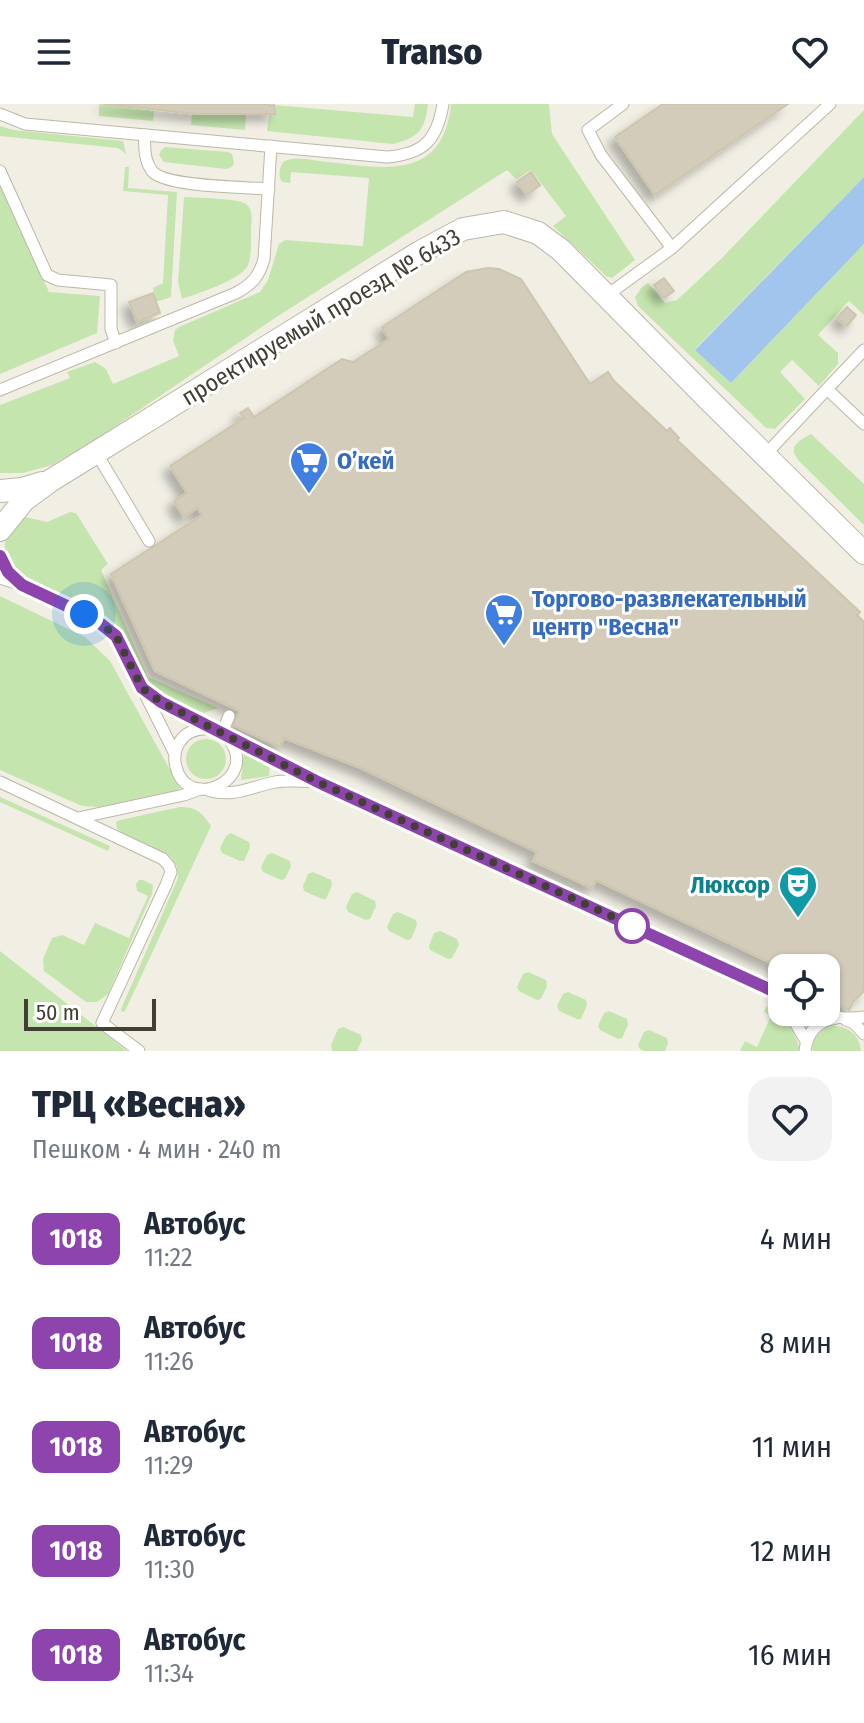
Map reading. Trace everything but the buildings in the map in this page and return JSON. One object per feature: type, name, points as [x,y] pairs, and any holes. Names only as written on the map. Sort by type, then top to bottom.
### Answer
[{"type":"street","name":"проектируемый проезд № 6433","points":[[50,481],[420,252],[463,229],[504,222],[538,233],[561,250],[864,553]]},
{"type":"street","points":[[0,491],[50,481]]},
{"type":"street","points":[[0,530],[24,500],[50,481]]},
{"type":"lane","points":[[0,114],[25,124],[387,157],[417,151],[430,141],[443,104]]},
{"type":"lane","points":[[623,104],[588,130],[601,155],[672,248]]},
{"type":"lane","points":[[606,296],[672,248],[830,104]]},
{"type":"lane","points":[[145,135],[146,161],[153,173],[161,178],[269,189]]},
{"type":"lane","points":[[0,390],[236,293],[255,280],[264,259],[271,146]]},
{"type":"lane","points":[[0,171],[47,275],[58,280],[111,285],[111,329],[116,343]]},
{"type":"lane","points":[[765,455],[864,350]]},
{"type":"lane","points":[[827,389],[864,424]]},
{"type":"lane","points":[[97,454],[149,541]]},
{"type":"lane","points":[[0,556],[8,572],[22,585]]},
{"type":"lane","points":[[0,578],[22,585],[92,619],[116,636],[175,754]]},
{"type":"lane","points":[[142,688],[161,702],[320,783],[768,990]]},
{"type":"lane","points":[[221,733],[229,716]]},
{"type":"lane","points":[[77,818],[184,795],[203,789],[217,787],[223,784],[234,770],[235,751],[221,733],[203,728],[187,734],[175,754],[178,773],[191,786],[203,789],[222,793],[234,793],[290,780],[320,783]]},
{"type":"lane","points":[[0,782],[163,859],[169,866],[171,872],[102,1023],[139,1051]]},
{"type":"lane","points":[[805,1046],[810,1032],[826,1020],[864,1017]]},
{"type":"lane","points":[[841,1019],[854,1023],[864,1034]]},
{"type":"lane","points":[[796,1026],[805,1046]]},
{"type":"green space","points":[[99,104],[154,111],[153,121],[99,116]]},
{"type":"green space","points":[[415,104],[428,104],[422,126],[409,139],[393,144],[267,131],[269,115],[275,114],[274,105],[413,117]]},
{"type":"green space","points":[[451,104],[549,104],[552,134],[635,260],[612,278],[606,276],[553,226],[566,216],[531,170],[516,179],[507,170],[275,318],[98,438],[52,465],[23,473],[0,473],[0,405],[70,378],[67,372],[95,362],[106,369],[113,384],[179,356],[173,341],[175,330],[260,292],[268,280],[279,244],[285,240],[363,246],[369,178],[291,172],[290,183],[282,182],[280,172],[283,162],[301,158],[363,166],[404,165],[421,159],[435,148],[445,130]]},
{"type":"green space","points":[[864,110],[864,177],[695,349],[731,383],[864,244],[864,315],[849,301],[818,335],[838,353],[838,364],[819,386],[792,360],[780,372],[805,399],[775,429],[766,428],[638,306],[635,297],[648,283],[665,303],[677,300],[721,259]]},
{"type":"green space","points":[[192,114],[246,115],[245,130],[191,125]]},
{"type":"green space","points":[[0,126],[123,141],[126,154],[118,148],[0,136]]},
{"type":"green space","points":[[165,147],[228,152],[232,154],[234,163],[226,169],[164,162],[159,155]]},
{"type":"green space","points":[[125,167],[129,167],[128,188],[177,192],[171,297],[156,302],[153,288],[163,283],[168,195],[123,191]]},
{"type":"green space","points":[[0,184],[49,292],[100,296],[97,333],[0,374]]},
{"type":"green space","points":[[184,197],[241,202],[248,206],[252,218],[250,256],[244,271],[219,285],[182,299],[178,282]]},
{"type":"green space","points":[[811,434],[864,484],[864,525],[798,460],[794,447]]},
{"type":"green space","points":[[70,512],[76,513],[108,564],[101,570],[148,677],[218,708],[204,713],[157,690],[145,680],[117,628],[103,614],[36,582],[13,567],[7,559],[5,547],[10,531],[21,516],[47,522]]},
{"type":"green space","points":[[0,596],[85,637],[110,661],[180,788],[177,793],[99,807],[82,806],[0,770]]},
{"type":"green space","points":[[206,739],[220,745],[226,759],[220,773],[206,779],[192,773],[186,759],[192,745]]},
{"type":"green space","points":[[244,751],[270,763],[269,776],[241,780]]},
{"type":"green space","points":[[0,797],[110,846],[108,851],[0,802]]},
{"type":"green space","points":[[180,807],[198,811],[211,826],[122,1012],[178,878],[177,867],[171,857],[122,833],[117,829],[116,822]]},
{"type":"green space","points":[[231,833],[249,842],[244,861],[222,853],[220,848]]},
{"type":"green space","points":[[272,853],[290,861],[285,879],[263,872],[261,867],[267,855]]},
{"type":"green space","points":[[313,872],[331,880],[326,899],[304,891],[308,874]]},
{"type":"green space","points":[[139,880],[153,885],[152,894],[108,994],[97,1002],[86,1002],[44,971],[43,959],[52,938],[62,935],[84,945],[95,923],[129,938],[148,896],[137,891]]},
{"type":"green space","points":[[357,892],[375,901],[370,919],[348,912],[346,907],[352,894]]},
{"type":"green space","points":[[398,912],[416,920],[411,939],[389,931],[387,927],[393,914]]},
{"type":"green space","points":[[440,931],[457,939],[459,945],[452,958],[430,950],[434,933]]},
{"type":"green space","points":[[0,951],[127,1051],[0,1051]]},
{"type":"green space","points":[[528,972],[546,980],[547,986],[541,999],[519,991],[517,987],[523,974]]},
{"type":"green space","points":[[568,992],[586,1000],[581,1019],[559,1011],[557,1006],[563,994]]},
{"type":"green space","points":[[609,1011],[627,1019],[628,1025],[622,1038],[600,1030],[598,1026],[604,1013]]},
{"type":"green space","points":[[768,1023],[768,1026],[789,1026],[800,1051],[740,1051],[745,1041],[757,1047]]},
{"type":"green space","points":[[832,1026],[852,1032],[861,1051],[812,1051],[818,1035]]},
{"type":"green space","points":[[343,1027],[361,1035],[357,1051],[332,1051],[331,1045],[338,1029]]},
{"type":"green space","points":[[649,1030],[667,1038],[665,1051],[640,1049],[638,1045],[644,1032]]},
{"type":"water","points":[[864,177],[864,244],[731,383],[695,350]]},
{"type":"bus line","name":"1018","points":[[0,556],[8,572],[22,585],[84,614],[116,636],[142,688],[161,702],[320,783],[768,989]]},
{"type":"place","name":"О’кей","points":[[309,495]]},
{"type":"place","name":"Торгово-развлекательный центр \"Весна\"","points":[[504,647]]},
{"type":"place","name":"Люксор","points":[[798,919]]},
{"type":"route","points":[[84,614],[116,636],[142,688],[161,702],[320,783],[635,927],[632,926]]}]
